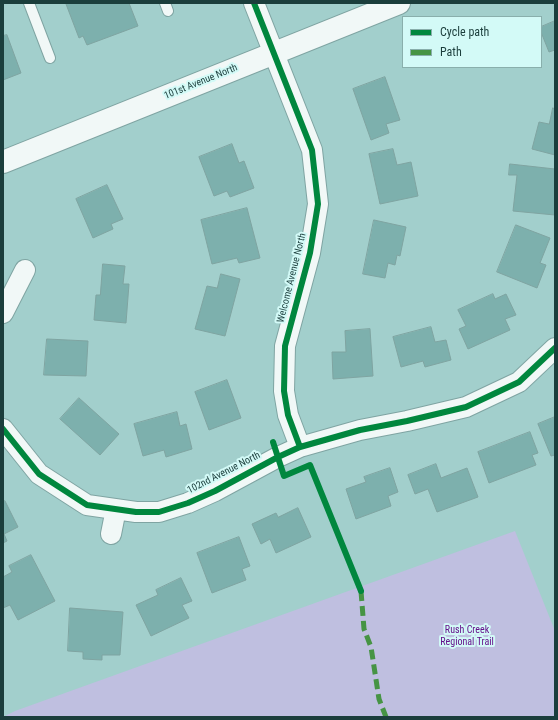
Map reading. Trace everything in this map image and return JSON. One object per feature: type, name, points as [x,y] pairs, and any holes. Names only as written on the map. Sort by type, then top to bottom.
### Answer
[{"type":"street","name":"Welcome Avenue North","points":[[254,3],[312,150],[318,204],[310,253],[285,346],[284,391],[288,415],[300,447]]},
{"type":"street","name":"101st Avenue North","points":[[3,162],[399,3]]},
{"type":"street","points":[[3,313],[25,270]]},
{"type":"street","name":"102nd Avenue North","points":[[3,429],[39,474],[87,505],[136,512],[159,512],[188,503],[215,491],[278,457],[300,447],[360,430],[466,407],[519,382],[555,348]]},
{"type":"street","points":[[111,534],[116,509]]},
{"type":"lane","points":[[29,3],[50,58]]},
{"type":"green space","name":"Rush Creek Regional Trail","points":[[515,531],[555,631],[555,717],[3,717],[15,711]]},
{"type":"building","points":[[129,3],[138,26],[87,45],[83,36],[79,38],[66,4]]},
{"type":"building","points":[[555,21],[555,50],[549,52],[542,34],[542,27]]},
{"type":"building","points":[[7,35],[21,73],[3,80],[3,36]]},
{"type":"building","points":[[385,77],[400,120],[386,124],[389,133],[371,140],[353,89]]},
{"type":"building","points":[[553,108],[555,109],[555,155],[532,149],[539,122],[549,124]]},
{"type":"building","points":[[232,144],[239,163],[244,161],[254,188],[230,197],[227,191],[214,196],[199,157]]},
{"type":"building","points":[[393,149],[397,165],[411,162],[418,196],[380,204],[369,154]]},
{"type":"building","points":[[510,164],[555,169],[555,215],[513,211],[517,175],[509,175]]},
{"type":"building","points":[[107,185],[123,219],[111,224],[113,229],[93,238],[76,199]]},
{"type":"building","points":[[247,208],[260,258],[239,263],[237,258],[212,264],[201,220]]},
{"type":"building","points":[[374,220],[406,227],[400,256],[397,255],[395,265],[388,263],[385,278],[363,274]]},
{"type":"building","points":[[516,225],[550,238],[540,263],[546,265],[537,288],[497,272]]},
{"type":"building","points":[[103,264],[125,266],[123,284],[129,284],[126,323],[94,320],[96,295],[100,295]]},
{"type":"building","points":[[221,274],[240,279],[225,336],[195,329],[207,286],[217,288]]},
{"type":"building","points":[[493,294],[495,299],[506,294],[516,315],[505,319],[510,330],[468,349],[459,329],[466,326],[458,310]]},
{"type":"building","points":[[431,327],[435,342],[446,340],[451,360],[425,367],[423,361],[401,367],[393,337]]},
{"type":"building","points":[[370,329],[373,376],[333,379],[332,352],[346,352],[345,331]]},
{"type":"building","points":[[47,339],[88,341],[86,376],[44,375]]},
{"type":"building","points":[[227,380],[241,418],[209,430],[195,392]]},
{"type":"building","points":[[79,398],[119,434],[100,455],[60,419]]},
{"type":"building","points":[[177,412],[180,426],[186,424],[192,449],[166,457],[164,450],[143,456],[134,424]]},
{"type":"building","points":[[555,417],[555,455],[551,456],[538,424]]},
{"type":"building","points":[[530,432],[538,453],[532,455],[536,465],[489,483],[478,452]]},
{"type":"building","points":[[436,464],[441,478],[467,468],[478,497],[437,512],[428,489],[415,494],[408,475]]},
{"type":"building","points":[[390,468],[398,492],[388,496],[391,506],[356,519],[346,489],[366,482],[364,477]]},
{"type":"building","points":[[5,501],[18,527],[4,534],[7,541],[3,543],[3,502]]},
{"type":"building","points":[[298,508],[311,537],[276,553],[270,539],[261,544],[252,524],[276,513],[278,517]]},
{"type":"building","points":[[239,537],[250,566],[242,569],[246,580],[212,593],[197,553]]},
{"type":"building","points":[[31,555],[55,601],[18,620],[10,605],[3,608],[3,577],[12,572],[9,566]]},
{"type":"building","points":[[181,578],[192,601],[182,605],[189,618],[151,636],[136,605],[158,595],[156,590]]},
{"type":"building","points":[[70,608],[123,612],[120,655],[102,655],[102,660],[83,659],[83,652],[68,651]]},
{"type":"marked path","points":[[361,591],[364,629],[371,647],[379,699],[386,717]]},
{"type":"cycle path","points":[[254,3],[312,150],[318,204],[310,253],[285,346],[284,391],[288,415],[300,447]]},
{"type":"cycle path","points":[[3,429],[39,474],[87,505],[136,512],[159,512],[188,503],[215,491],[278,457],[300,447],[360,430],[466,407],[519,382],[555,348]]},
{"type":"cycle path","points":[[273,442],[284,476],[310,465],[361,591]]}]
